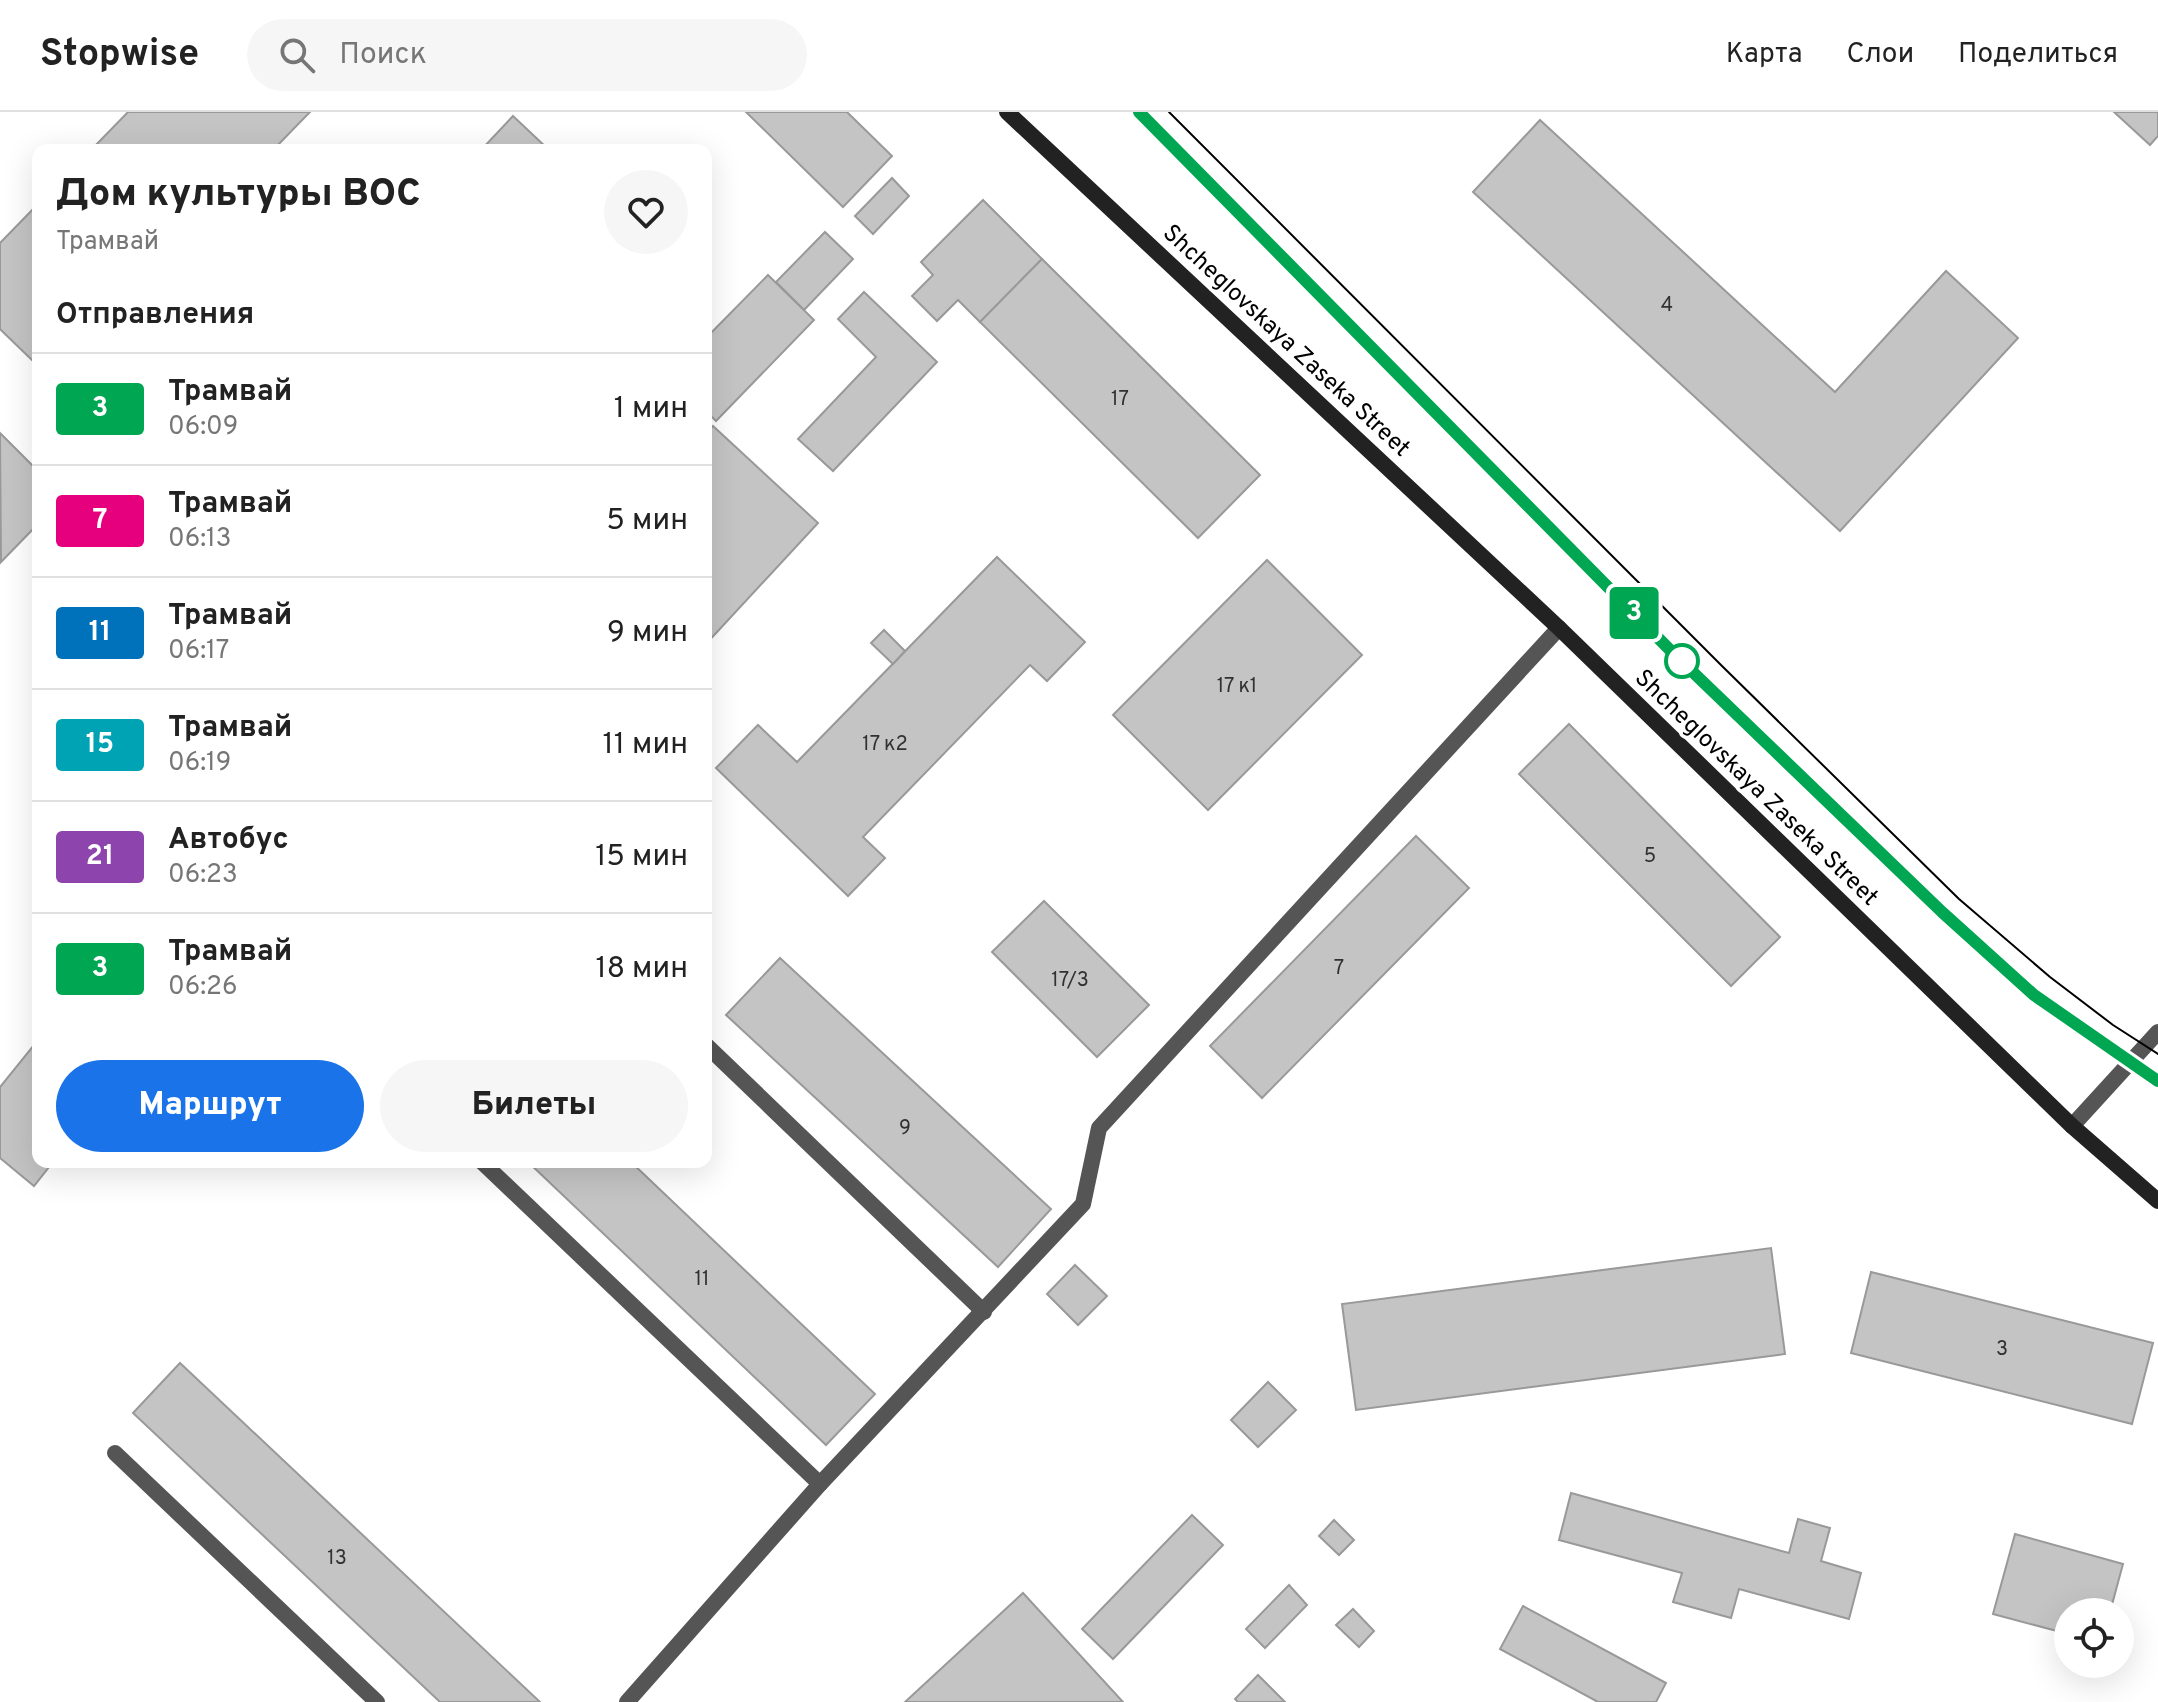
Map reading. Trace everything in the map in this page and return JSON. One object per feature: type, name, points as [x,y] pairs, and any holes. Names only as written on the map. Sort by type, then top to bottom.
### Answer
[{"type":"street","name":"Shcheglovskaya Zaseka Street","points":[[1007,112],[1559,628],[2072,1126],[2158,1201]]},
{"type":"lane","points":[[627,1702],[820,1484],[1083,1204],[1099,1128],[1559,628]]},
{"type":"lane","points":[[2072,1126],[2158,1032]]},
{"type":"lane","points":[[712,1051],[984,1312]]},
{"type":"lane","points":[[488,1168],[820,1484]]},
{"type":"lane","points":[[115,1453],[377,1702]]},
{"type":"building","points":[[128,112],[310,112],[279,144],[97,144]]},
{"type":"building","points":[[746,112],[847,112],[892,156],[843,207]]},
{"type":"building","points":[[2114,112],[2158,112],[2158,136],[2150,145]]},
{"type":"building","points":[[513,116],[543,144],[487,144]]},
{"type":"building","points":[[1540,120],[1835,392],[1946,271],[2018,338],[1840,531],[1473,192]]},
{"type":"building","points":[[892,178],[909,196],[873,234],[855,216]]},
{"type":"building","points":[[983,200],[1042,259],[980,322],[958,300],[937,321],[912,296],[933,275],[921,262]]},
{"type":"building","points":[[32,210],[32,360],[0,329],[0,243]]},
{"type":"building","points":[[825,232],[853,259],[804,310],[776,282]]},
{"type":"building","points":[[1042,259],[1260,475],[1198,538],[980,322]]},
{"type":"building","points":[[768,275],[814,320],[716,421],[712,417],[712,332]]},
{"type":"building","points":[[864,292],[937,362],[833,471],[798,439],[876,357],[838,319]]},
{"type":"building","points":[[712,427],[818,523],[712,638]]},
{"type":"building","points":[[0,433],[32,465],[32,530],[1,562]]},
{"type":"building","points":[[997,557],[1085,642],[1047,681],[1030,665],[863,837],[885,858],[848,896],[716,768],[758,725],[797,762]]},
{"type":"building","points":[[1267,560],[1362,655],[1208,810],[1113,715]]},
{"type":"building","points":[[884,630],[905,651],[893,664],[871,643]]},
{"type":"building","points":[[1569,724],[1780,937],[1731,986],[1519,774]]},
{"type":"building","points":[[1416,836],[1469,888],[1262,1098],[1210,1046]]},
{"type":"building","points":[[1044,901],[1149,1005],[1097,1057],[992,952]]},
{"type":"building","points":[[780,958],[1051,1209],[998,1267],[726,1015]]},
{"type":"building","points":[[32,1047],[32,1168],[48,1168],[34,1186],[0,1158],[0,1087]]},
{"type":"building","points":[[534,1168],[637,1168],[875,1394],[826,1445]]},
{"type":"building","points":[[1771,1248],[1785,1354],[1356,1410],[1342,1304]]},
{"type":"building","points":[[1075,1265],[1107,1296],[1078,1325],[1047,1294]]},
{"type":"building","points":[[1871,1272],[2153,1343],[2132,1424],[1851,1353]]},
{"type":"building","points":[[180,1363],[540,1702],[440,1702],[133,1413]]},
{"type":"building","points":[[1268,1382],[1296,1410],[1258,1447],[1231,1420]]},
{"type":"building","points":[[1571,1493],[1789,1553],[1798,1519],[1830,1528],[1821,1561],[1861,1573],[1849,1619],[1739,1589],[1731,1618],[1673,1602],[1682,1573],[1559,1540]]},
{"type":"building","points":[[1192,1515],[1223,1545],[1113,1659],[1082,1629]]},
{"type":"building","points":[[1334,1520],[1354,1540],[1339,1555],[1319,1536]]},
{"type":"building","points":[[2015,1534],[2123,1564],[2114,1598],[2054,1598],[2054,1630],[1993,1614]]},
{"type":"building","points":[[1289,1585],[1307,1605],[1265,1648],[1246,1629]]},
{"type":"building","points":[[1023,1593],[1123,1702],[905,1702]]},
{"type":"building","points":[[1523,1606],[1666,1683],[1656,1702],[1598,1702],[1500,1649]]},
{"type":"building","points":[[1353,1609],[1374,1631],[1359,1647],[1336,1625]]},
{"type":"building","points":[[1258,1675],[1285,1702],[1238,1702],[1235,1699]]},
{"type":"tram line","points":[[1139,112],[1673,653],[1942,912],[2034,995],[2158,1081]]},
{"type":"tram line","name":"3","points":[[1139,112],[1673,653],[1942,912],[2034,995],[2158,1081]]},
{"type":"tram line","points":[[1169,112],[1959,899],[2050,977],[2113,1025],[2158,1054]]}]
